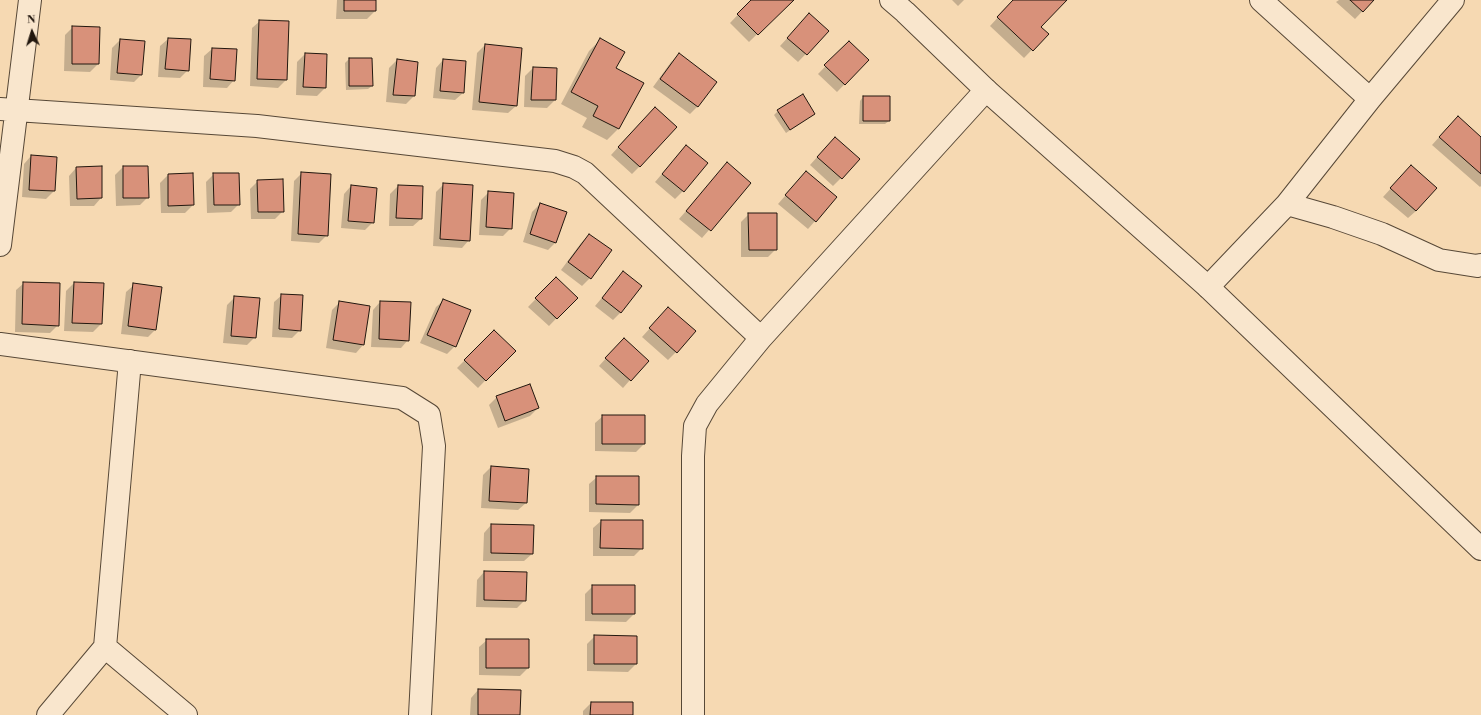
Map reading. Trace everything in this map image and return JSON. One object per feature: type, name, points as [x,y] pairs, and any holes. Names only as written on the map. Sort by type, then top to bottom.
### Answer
[{"type":"street","points":[[0,245],[9,110],[30,0]]},
{"type":"street","points":[[891,0],[986,90],[1208,287],[1481,549]]},
{"type":"street","points":[[1261,0],[1370,99]]},
{"type":"street","points":[[1208,287],[1287,204],[1370,99],[1453,0]]},
{"type":"street","points":[[693,715],[694,426],[707,404],[761,338],[986,90]]},
{"type":"street","points":[[9,110],[257,126],[555,161],[574,167],[585,173],[761,338]]},
{"type":"street","points":[[1287,204],[1333,217],[1382,234],[1439,260],[1477,266],[1481,265]]},
{"type":"street","points":[[0,344],[402,398],[428,415],[434,446],[420,715]]},
{"type":"street","points":[[48,715],[105,646],[130,361]]},
{"type":"street","points":[[105,646],[186,715]]},
{"type":"building","points":[[344,0],[376,0],[376,11],[344,11]]},
{"type":"building","points":[[751,0],[794,0],[758,35],[737,14]]},
{"type":"building","points":[[1013,0],[1067,0],[1041,27],[1049,34],[1033,51],[997,17]]},
{"type":"building","points":[[1350,0],[1374,0],[1363,12]]},
{"type":"building","points":[[809,13],[829,31],[807,55],[787,38]]},
{"type":"building","points":[[259,20],[289,21],[287,80],[257,79]]},
{"type":"building","points":[[72,26],[100,27],[99,64],[72,64]]},
{"type":"building","points":[[168,38],[191,39],[189,71],[165,69]]},
{"type":"building","points":[[600,38],[625,52],[616,68],[644,83],[619,129],[593,116],[598,106],[571,92]]},
{"type":"building","points":[[120,39],[145,41],[142,75],[117,73]]},
{"type":"building","points":[[849,41],[869,60],[845,85],[824,65]]},
{"type":"building","points":[[485,44],[522,48],[517,106],[479,102]]},
{"type":"building","points":[[212,48],[237,49],[235,81],[210,79]]},
{"type":"building","points":[[305,53],[327,54],[326,88],[303,87]]},
{"type":"building","points":[[679,53],[717,82],[698,107],[660,79]]},
{"type":"building","points":[[349,58],[372,58],[373,86],[349,86]]},
{"type":"building","points":[[397,59],[418,62],[415,96],[393,95]]},
{"type":"building","points":[[443,59],[466,61],[464,93],[440,91]]},
{"type":"building","points":[[533,67],[557,68],[556,100],[531,100]]},
{"type":"building","points":[[803,94],[815,114],[790,130],[777,110]]},
{"type":"building","points":[[863,96],[890,96],[890,121],[863,121]]},
{"type":"building","points":[[655,107],[677,127],[640,167],[618,147]]},
{"type":"building","points":[[1458,116],[1481,137],[1481,174],[1439,137]]},
{"type":"building","points":[[835,137],[860,159],[842,179],[817,157]]},
{"type":"building","points":[[686,145],[708,163],[684,192],[662,174]]},
{"type":"building","points":[[31,155],[57,157],[55,191],[29,190]]},
{"type":"building","points":[[727,162],[751,183],[711,231],[686,211]]},
{"type":"building","points":[[1411,165],[1437,188],[1416,211],[1390,188]]},
{"type":"building","points":[[102,166],[102,198],[77,199],[76,167]]},
{"type":"building","points":[[123,166],[148,166],[149,198],[123,198]]},
{"type":"building","points":[[806,171],[837,197],[816,222],[785,195]]},
{"type":"building","points":[[301,172],[331,174],[328,236],[298,234]]},
{"type":"building","points":[[193,173],[194,205],[168,206],[168,174]]},
{"type":"building","points":[[213,173],[239,173],[240,205],[214,205]]},
{"type":"building","points":[[283,179],[284,212],[258,212],[257,180]]},
{"type":"building","points":[[443,183],[473,185],[470,241],[440,239]]},
{"type":"building","points":[[351,185],[377,188],[374,223],[348,221]]},
{"type":"building","points":[[398,185],[423,186],[422,219],[396,218]]},
{"type":"building","points":[[488,191],[514,193],[512,229],[486,227]]},
{"type":"building","points":[[540,203],[567,212],[556,243],[530,234]]},
{"type":"building","points":[[748,213],[777,213],[777,250],[749,250]]},
{"type":"building","points":[[589,234],[612,250],[591,279],[568,262]]},
{"type":"building","points":[[623,271],[642,286],[621,313],[602,298]]},
{"type":"building","points":[[556,277],[578,298],[557,319],[535,298]]},
{"type":"building","points":[[23,282],[60,283],[59,326],[22,324]]},
{"type":"building","points":[[74,282],[104,283],[102,324],[72,323]]},
{"type":"building","points":[[133,283],[162,287],[156,330],[128,326]]},
{"type":"building","points":[[281,294],[303,295],[301,331],[279,329]]},
{"type":"building","points":[[234,296],[260,298],[256,338],[231,336]]},
{"type":"building","points":[[443,299],[471,310],[456,347],[427,335]]},
{"type":"building","points":[[339,301],[370,306],[364,345],[333,340]]},
{"type":"building","points":[[380,301],[411,302],[409,341],[379,339]]},
{"type":"building","points":[[668,307],[696,331],[677,353],[649,328]]},
{"type":"building","points":[[494,330],[516,351],[486,381],[464,360]]},
{"type":"building","points":[[624,338],[649,361],[631,381],[605,358]]},
{"type":"building","points":[[530,384],[539,408],[505,421],[496,396]]},
{"type":"building","points":[[602,415],[645,415],[645,444],[602,444]]},
{"type":"building","points":[[491,466],[529,469],[527,503],[489,501]]},
{"type":"building","points":[[596,476],[639,476],[639,505],[596,504]]},
{"type":"building","points":[[601,520],[643,520],[643,549],[600,548]]},
{"type":"building","points":[[491,524],[534,525],[533,554],[491,553]]},
{"type":"building","points":[[484,571],[527,572],[526,601],[484,600]]},
{"type":"building","points":[[592,585],[635,585],[635,614],[592,614]]},
{"type":"building","points":[[594,635],[637,636],[637,664],[594,664]]},
{"type":"building","points":[[486,639],[529,639],[529,668],[486,668]]},
{"type":"building","points":[[478,689],[521,690],[520,715],[478,715]]},
{"type":"building","points":[[591,702],[633,702],[633,715],[590,715]]}]
